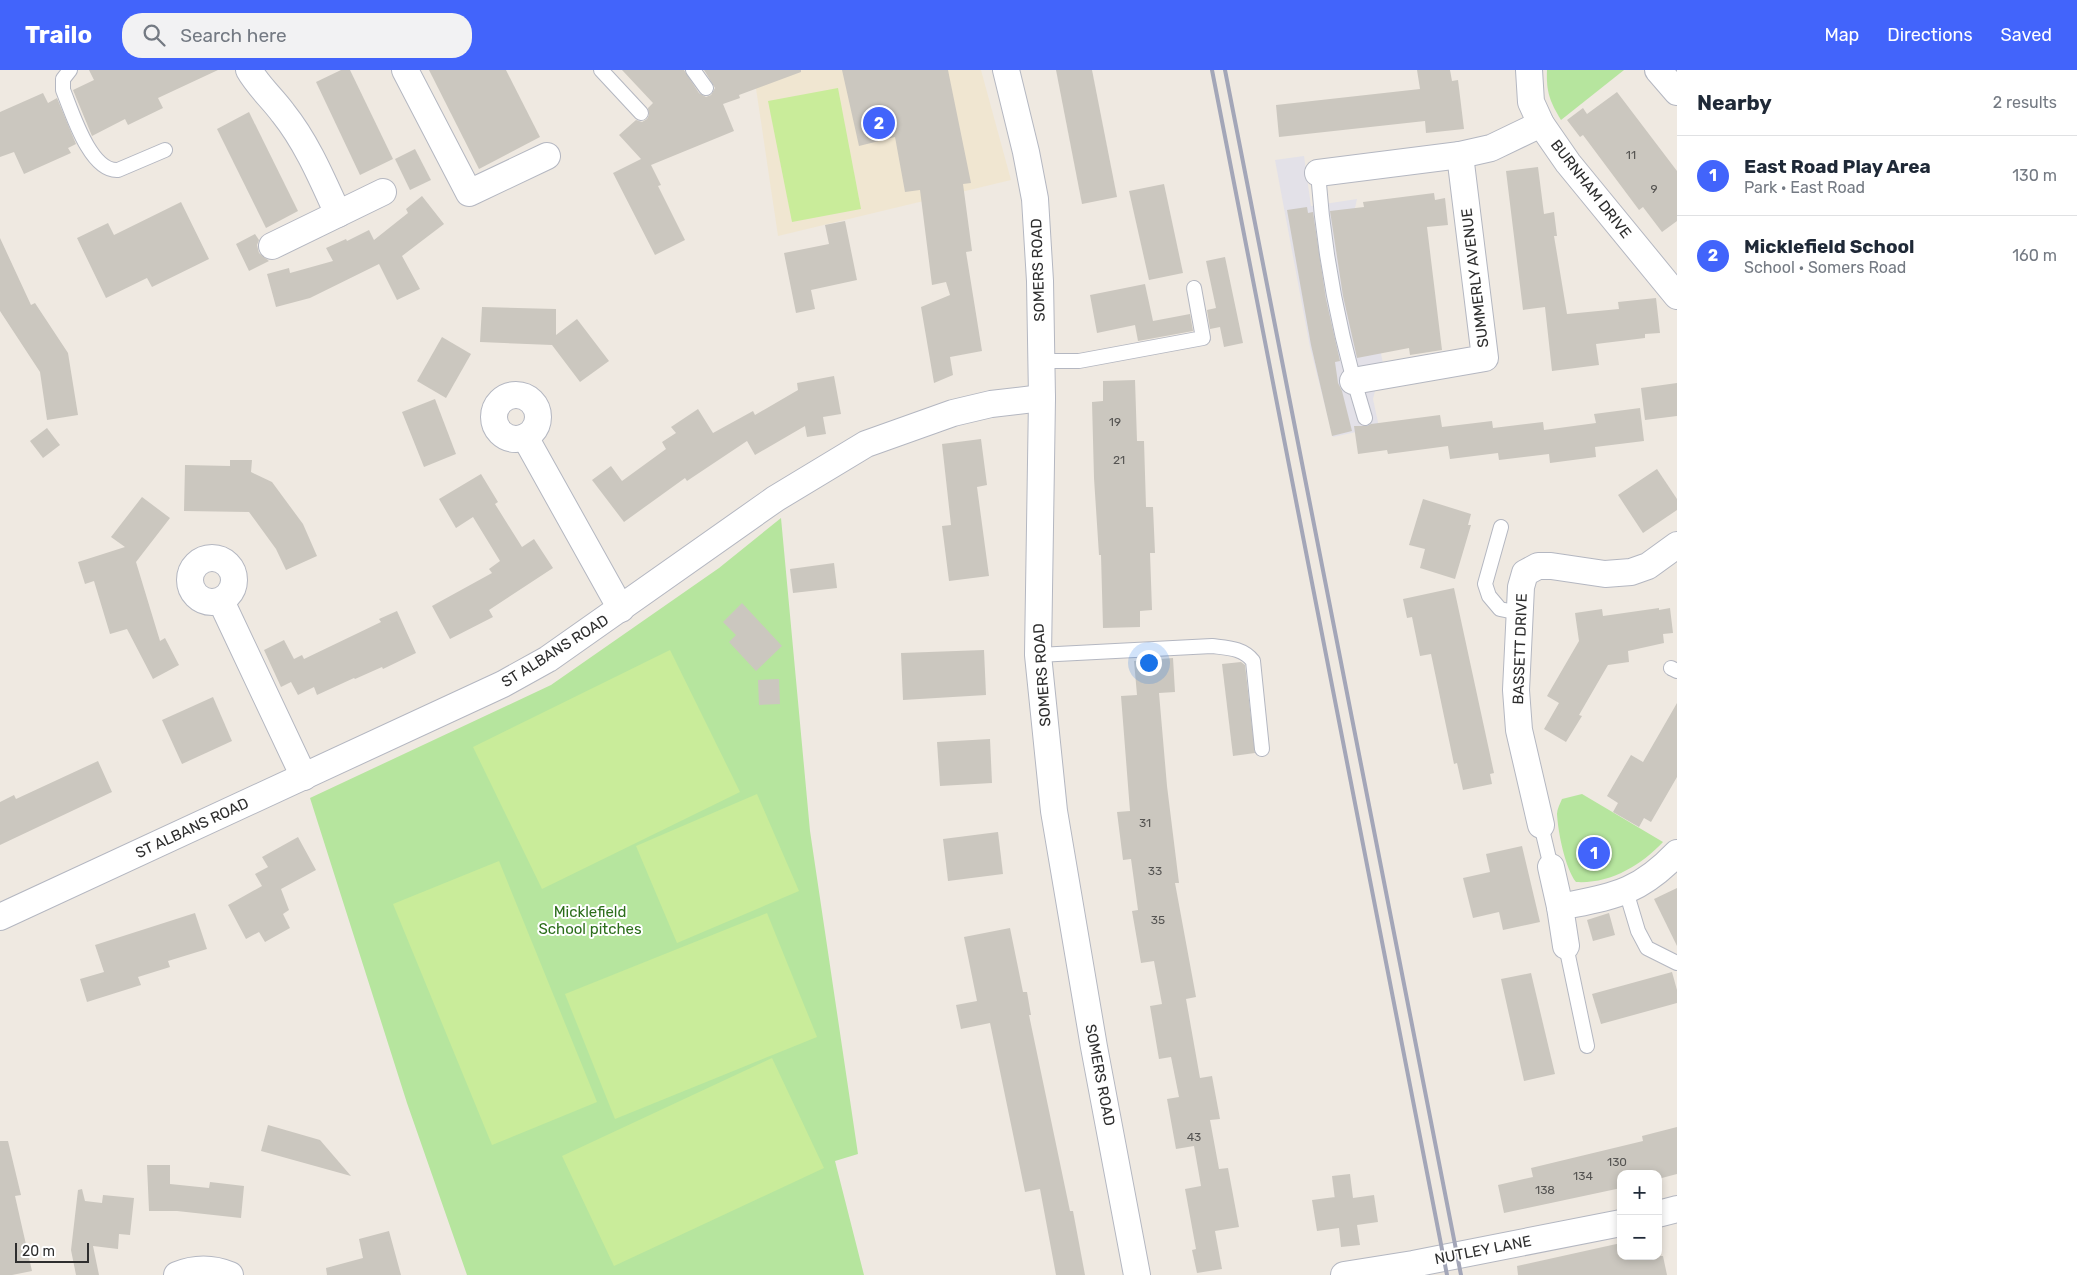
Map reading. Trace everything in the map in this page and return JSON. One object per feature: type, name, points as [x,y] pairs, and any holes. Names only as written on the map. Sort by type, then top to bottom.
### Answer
[{"type":"street","points":[[249,70],[283,113],[306,147],[338,214]]},
{"type":"street","points":[[405,70],[469,193],[546,156]]},
{"type":"street","name":"SOMERS ROAD","points":[[1006,70],[1026,152],[1035,199],[1040,281],[1042,398],[1038,655],[1054,811],[1137,1275]]},
{"type":"street","name":"BURNHAM DRIVE","points":[[1530,70],[1531,102],[1541,124],[1568,163],[1677,296]]},
{"type":"street","points":[[1658,70],[1677,92]]},
{"type":"street","points":[[1318,173],[1460,155],[1491,148],[1541,124]]},
{"type":"street","name":"SUMMERLY AVENUE","points":[[1353,381],[1485,358],[1460,155]]},
{"type":"street","points":[[272,246],[382,192]]},
{"type":"street","name":"ST ALBANS ROAD","points":[[0,916],[503,684],[548,659],[622,609],[776,499],[866,444],[953,413],[991,404],[1042,398]]},
{"type":"street","points":[[525,437],[622,609]]},
{"type":"street","name":"BASSETT DRIVE","points":[[1541,825],[1520,730],[1516,690],[1521,586],[1525,573],[1538,566],[1551,566],[1605,574],[1631,572],[1648,566],[1677,545]]},
{"type":"street","points":[[221,601],[304,777]]},
{"type":"street","points":[[1560,907],[1614,896],[1640,885],[1662,868],[1677,853]]},
{"type":"street","points":[[1551,866],[1566,946]]},
{"type":"street","name":"NUTLEY LANE","points":[[1344,1275],[1413,1264],[1617,1224]]},
{"type":"street","points":[[177,1275],[202,1269],[230,1275]]},
{"type":"lane","points":[[70,70],[62,79],[63,90],[96,160],[112,171],[165,150]]},
{"type":"lane","points":[[601,70],[641,113]]},
{"type":"lane","points":[[693,70],[706,88]]},
{"type":"lane","points":[[1318,173],[1320,206],[1332,289],[1353,381],[1365,418]]},
{"type":"lane","points":[[1041,361],[1079,361],[1203,338],[1194,288]]},
{"type":"lane","points":[[1501,527],[1485,584],[1489,596],[1500,609],[1519,613]]},
{"type":"lane","points":[[1038,655],[1212,646],[1236,649],[1249,656],[1253,661],[1262,749]]},
{"type":"lane","points":[[1541,825],[1551,866]]},
{"type":"lane","points":[[1626,891],[1638,931],[1647,948],[1677,963]]},
{"type":"lane","points":[[1566,946],[1587,1046]]},
{"type":"shaded area","points":[[712,70],[981,70],[1011,180],[778,236],[754,75]]},
{"type":"shaded area","points":[[1304,156],[1311,206],[1357,199],[1355,208],[1358,236],[1387,384],[1383,384],[1375,391],[1373,399],[1379,427],[1333,437],[1310,347],[1275,160]]},
{"type":"green space","points":[[1547,70],[1624,70],[1561,120],[1550,97],[1547,85]]},
{"type":"green space","points":[[838,88],[861,209],[792,222],[768,101]]},
{"type":"green space","name":"Micklefield School pitches","points":[[781,518],[810,831],[858,1154],[835,1161],[864,1275],[467,1275],[407,1103],[310,798],[551,685],[719,568]]},
{"type":"green space","points":[[670,650],[740,792],[542,889],[473,747]]},
{"type":"green space","points":[[757,794],[799,891],[677,943],[636,846]]},
{"type":"green space","points":[[1582,794],[1663,842],[1644,859],[1624,872],[1601,880],[1576,882],[1565,859],[1557,814],[1562,799]]},
{"type":"green space","points":[[499,861],[597,1102],[492,1145],[393,904]]},
{"type":"green space","points":[[767,913],[817,1037],[615,1119],[565,994]]},
{"type":"green space","points":[[772,1058],[824,1168],[614,1266],[562,1156]]},
{"type":"building","points":[[89,70],[218,70],[158,98],[163,108],[128,125],[125,119],[92,136],[73,90],[94,80]]},
{"type":"building","points":[[341,70],[350,70],[393,159],[360,175],[316,82]]},
{"type":"building","points":[[429,70],[506,70],[540,137],[479,169]]},
{"type":"building","points":[[622,70],[684,70],[699,93],[706,97],[711,95],[715,88],[704,70],[801,70],[801,72],[739,95],[740,98],[723,104],[734,131],[651,165],[661,185],[658,186],[685,240],[655,255],[613,173],[641,159],[619,135],[636,120],[642,122],[647,119],[649,115],[648,108],[653,103]]},
{"type":"building","points":[[842,70],[948,70],[971,183],[963,184],[972,251],[966,252],[982,351],[950,357],[953,375],[934,383],[921,307],[950,295],[946,282],[932,285],[920,190],[905,192],[895,137],[859,146]]},
{"type":"building","points":[[1056,70],[1092,70],[1117,197],[1082,204]]},
{"type":"building","points":[[1417,70],[1450,70],[1452,81],[1458,80],[1464,129],[1426,133],[1425,121],[1279,137],[1276,105],[1420,89]]},
{"type":"building","points":[[1617,92],[1677,171],[1677,221],[1662,232],[1643,207],[1639,210],[1583,135],[1580,137],[1567,120],[1583,108],[1587,114]]},
{"type":"building","points":[[43,93],[48,103],[57,98],[76,144],[68,148],[71,153],[24,174],[14,152],[0,157],[0,112]]},
{"type":"building","points":[[249,112],[298,211],[266,228],[217,129]]},
{"type":"building","points":[[415,149],[431,180],[410,190],[395,159]]},
{"type":"building","points":[[1538,167],[1544,214],[1554,212],[1557,236],[1554,236],[1567,314],[1619,309],[1618,302],[1656,298],[1660,333],[1645,334],[1645,338],[1596,344],[1599,365],[1552,371],[1545,307],[1523,310],[1506,171]]},
{"type":"building","points":[[1164,184],[1183,273],[1149,280],[1129,191]]},
{"type":"building","points":[[1434,193],[1435,200],[1445,198],[1448,225],[1427,227],[1442,350],[1410,355],[1409,348],[1357,358],[1343,296],[1330,211],[1364,207],[1363,202]]},
{"type":"building","points":[[422,196],[444,224],[402,256],[420,289],[397,300],[379,264],[310,298],[276,307],[267,274],[289,268],[290,273],[333,261],[326,248],[346,239],[347,241],[369,230],[374,240],[408,213],[406,209]]},
{"type":"building","points":[[181,202],[209,259],[152,287],[147,278],[106,298],[77,238],[108,223],[114,235]]},
{"type":"building","points":[[1307,207],[1308,213],[1313,212],[1326,299],[1340,361],[1335,362],[1338,383],[1342,391],[1352,431],[1332,436],[1311,345],[1287,210]]},
{"type":"building","points":[[845,221],[857,280],[811,290],[815,309],[796,313],[784,253],[829,244],[825,225]]},
{"type":"building","points":[[255,234],[259,240],[257,245],[259,253],[269,261],[249,271],[236,244]]},
{"type":"building","points":[[0,238],[31,305],[35,303],[68,353],[78,415],[47,420],[40,372],[0,311]]},
{"type":"building","points":[[1225,257],[1243,343],[1224,347],[1220,327],[1210,329],[1207,310],[1216,308],[1206,261]]},
{"type":"building","points":[[1145,284],[1153,321],[1190,314],[1193,331],[1138,341],[1135,325],[1097,333],[1090,295]]},
{"type":"building","points":[[482,307],[556,309],[556,335],[577,319],[609,361],[580,382],[552,345],[480,342]]},
{"type":"building","points":[[442,337],[471,354],[446,398],[417,381]]},
{"type":"building","points":[[834,376],[841,414],[823,417],[826,434],[807,437],[805,426],[755,455],[747,441],[687,481],[685,478],[624,522],[592,480],[611,466],[622,481],[666,449],[662,442],[676,433],[671,427],[698,409],[713,433],[753,411],[755,415],[798,390],[797,383]]},
{"type":"building","points":[[1135,380],[1137,441],[1144,441],[1146,507],[1153,507],[1155,553],[1150,553],[1152,610],[1140,611],[1140,627],[1103,628],[1101,555],[1099,555],[1094,478],[1092,402],[1103,401],[1103,381]]},
{"type":"building","points":[[1677,383],[1677,416],[1645,420],[1641,388]]},
{"type":"building","points":[[435,399],[456,454],[424,467],[402,412]]},
{"type":"building","points":[[1640,408],[1644,441],[1595,447],[1596,457],[1550,463],[1549,454],[1499,460],[1498,453],[1450,459],[1448,446],[1388,454],[1387,450],[1358,454],[1354,426],[1367,426],[1440,415],[1442,427],[1492,421],[1493,428],[1543,422],[1544,430],[1596,423],[1594,414]]},
{"type":"building","points":[[47,428],[60,445],[43,458],[30,441]]},
{"type":"building","points":[[981,439],[987,485],[977,487],[989,576],[949,581],[942,526],[951,525],[942,444]]},
{"type":"building","points":[[230,460],[252,460],[251,472],[272,482],[303,524],[317,556],[286,570],[276,549],[249,512],[184,511],[185,465],[230,466]]},
{"type":"building","points":[[1657,469],[1677,499],[1677,510],[1643,533],[1618,495]]},
{"type":"building","points":[[481,474],[498,502],[495,504],[522,547],[534,539],[553,568],[489,610],[493,617],[450,639],[432,606],[492,573],[489,569],[500,561],[473,517],[456,528],[439,499]]},
{"type":"building","points":[[142,497],[170,518],[136,562],[160,641],[165,638],[179,665],[153,679],[127,629],[110,634],[94,581],[85,584],[78,562],[125,547],[111,537]]},
{"type":"building","points":[[1423,499],[1471,514],[1468,525],[1471,525],[1455,579],[1420,568],[1425,549],[1409,545]]},
{"type":"building","points":[[834,563],[837,588],[793,593],[790,569]]},
{"type":"building","points":[[1454,588],[1494,773],[1490,774],[1492,784],[1463,790],[1457,763],[1454,764],[1431,654],[1420,656],[1412,617],[1407,618],[1403,599]]},
{"type":"building","points":[[742,603],[782,646],[756,671],[729,642],[736,635],[723,622]]},
{"type":"building","points":[[1659,608],[1659,610],[1670,608],[1673,633],[1663,634],[1664,643],[1628,651],[1629,662],[1608,665],[1579,715],[1582,716],[1566,742],[1544,729],[1559,703],[1547,696],[1579,641],[1575,613],[1602,609],[1603,616]]},
{"type":"building","points":[[397,611],[416,653],[383,669],[382,667],[354,678],[317,695],[314,687],[298,695],[291,682],[281,687],[264,650],[284,640],[294,659],[302,655],[304,659],[381,622],[379,619]]},
{"type":"building","points":[[984,650],[986,695],[903,700],[901,653]]},
{"type":"building","points":[[1173,658],[1175,692],[1159,693],[1167,786],[1179,883],[1175,883],[1196,997],[1186,999],[1200,1078],[1212,1076],[1220,1119],[1210,1120],[1219,1169],[1228,1168],[1239,1227],[1215,1231],[1222,1269],[1197,1273],[1192,1250],[1196,1249],[1185,1189],[1201,1186],[1194,1146],[1176,1149],[1167,1099],[1179,1097],[1171,1057],[1159,1059],[1150,1006],[1162,1004],[1154,961],[1141,963],[1132,911],[1138,910],[1131,859],[1123,860],[1117,812],[1130,811],[1121,696],[1137,695],[1134,661]]},
{"type":"building","points":[[1241,662],[1245,665],[1255,753],[1233,756],[1222,664]]},
{"type":"building","points":[[779,679],[780,704],[759,705],[758,680]]},
{"type":"building","points":[[213,697],[232,741],[182,764],[162,720]]},
{"type":"building","points":[[1677,703],[1677,777],[1651,822],[1644,818],[1639,827],[1613,812],[1618,803],[1607,796],[1631,755],[1643,762]]},
{"type":"building","points":[[990,739],[992,783],[940,786],[937,742]]},
{"type":"building","points":[[98,761],[112,792],[0,845],[0,802],[14,795],[16,799]]},
{"type":"building","points":[[998,832],[1003,874],[948,881],[943,839]]},
{"type":"building","points":[[298,837],[316,870],[281,889],[289,910],[283,914],[290,928],[265,942],[259,932],[246,939],[228,905],[262,886],[255,874],[268,867],[262,857]]},
{"type":"building","points":[[1522,846],[1540,922],[1503,930],[1499,912],[1473,918],[1463,878],[1490,872],[1486,854]]},
{"type":"building","points":[[1677,888],[1677,946],[1654,899]]},
{"type":"building","points":[[195,913],[207,949],[168,961],[170,967],[138,977],[141,985],[87,1002],[80,979],[104,972],[95,945]]},
{"type":"building","points":[[1609,913],[1615,935],[1593,941],[1587,920]]},
{"type":"building","points":[[1010,928],[1023,992],[1027,992],[1031,1015],[1029,1015],[1070,1211],[1073,1211],[1085,1275],[1056,1275],[1040,1189],[1025,1192],[990,1023],[961,1029],[956,1005],[977,1001],[964,937]]},
{"type":"building","points":[[1672,972],[1677,990],[1677,1003],[1601,1024],[1592,994]]},
{"type":"building","points":[[1531,973],[1555,1074],[1524,1081],[1501,979]]},
{"type":"building","points":[[268,1125],[320,1140],[351,1176],[261,1151]]},
{"type":"building","points":[[1677,1127],[1677,1174],[1662,1178],[1662,1170],[1617,1170],[1617,1189],[1504,1213],[1498,1185],[1533,1177],[1531,1168],[1643,1141],[1642,1136]]},
{"type":"building","points":[[0,1141],[8,1141],[21,1195],[15,1196],[32,1271],[12,1275],[0,1275]]},
{"type":"building","points":[[147,1165],[170,1165],[170,1184],[209,1188],[210,1182],[244,1186],[241,1218],[177,1211],[149,1211]]},
{"type":"building","points":[[1350,1174],[1353,1198],[1374,1195],[1378,1222],[1357,1225],[1360,1245],[1341,1247],[1339,1228],[1317,1231],[1312,1200],[1335,1197],[1332,1176]]},
{"type":"building","points":[[82,1189],[85,1201],[102,1203],[103,1195],[134,1198],[130,1235],[119,1234],[118,1249],[93,1246],[99,1275],[76,1275],[71,1250],[78,1190]]},
{"type":"building","points":[[389,1231],[401,1275],[327,1275],[326,1268],[363,1258],[359,1239]]},
{"type":"building","points":[[1617,1244],[1617,1260],[1662,1260],[1663,1256],[1667,1275],[1518,1275],[1517,1266]]},
{"type":"railway","points":[[1212,70],[1447,1275]]},
{"type":"railway","points":[[1225,70],[1461,1275]]},
{"type":"place","name":"Micklefield School","points":[[879,123]]},
{"type":"place","name":"East Road Play Area","points":[[1594,853]]}]
